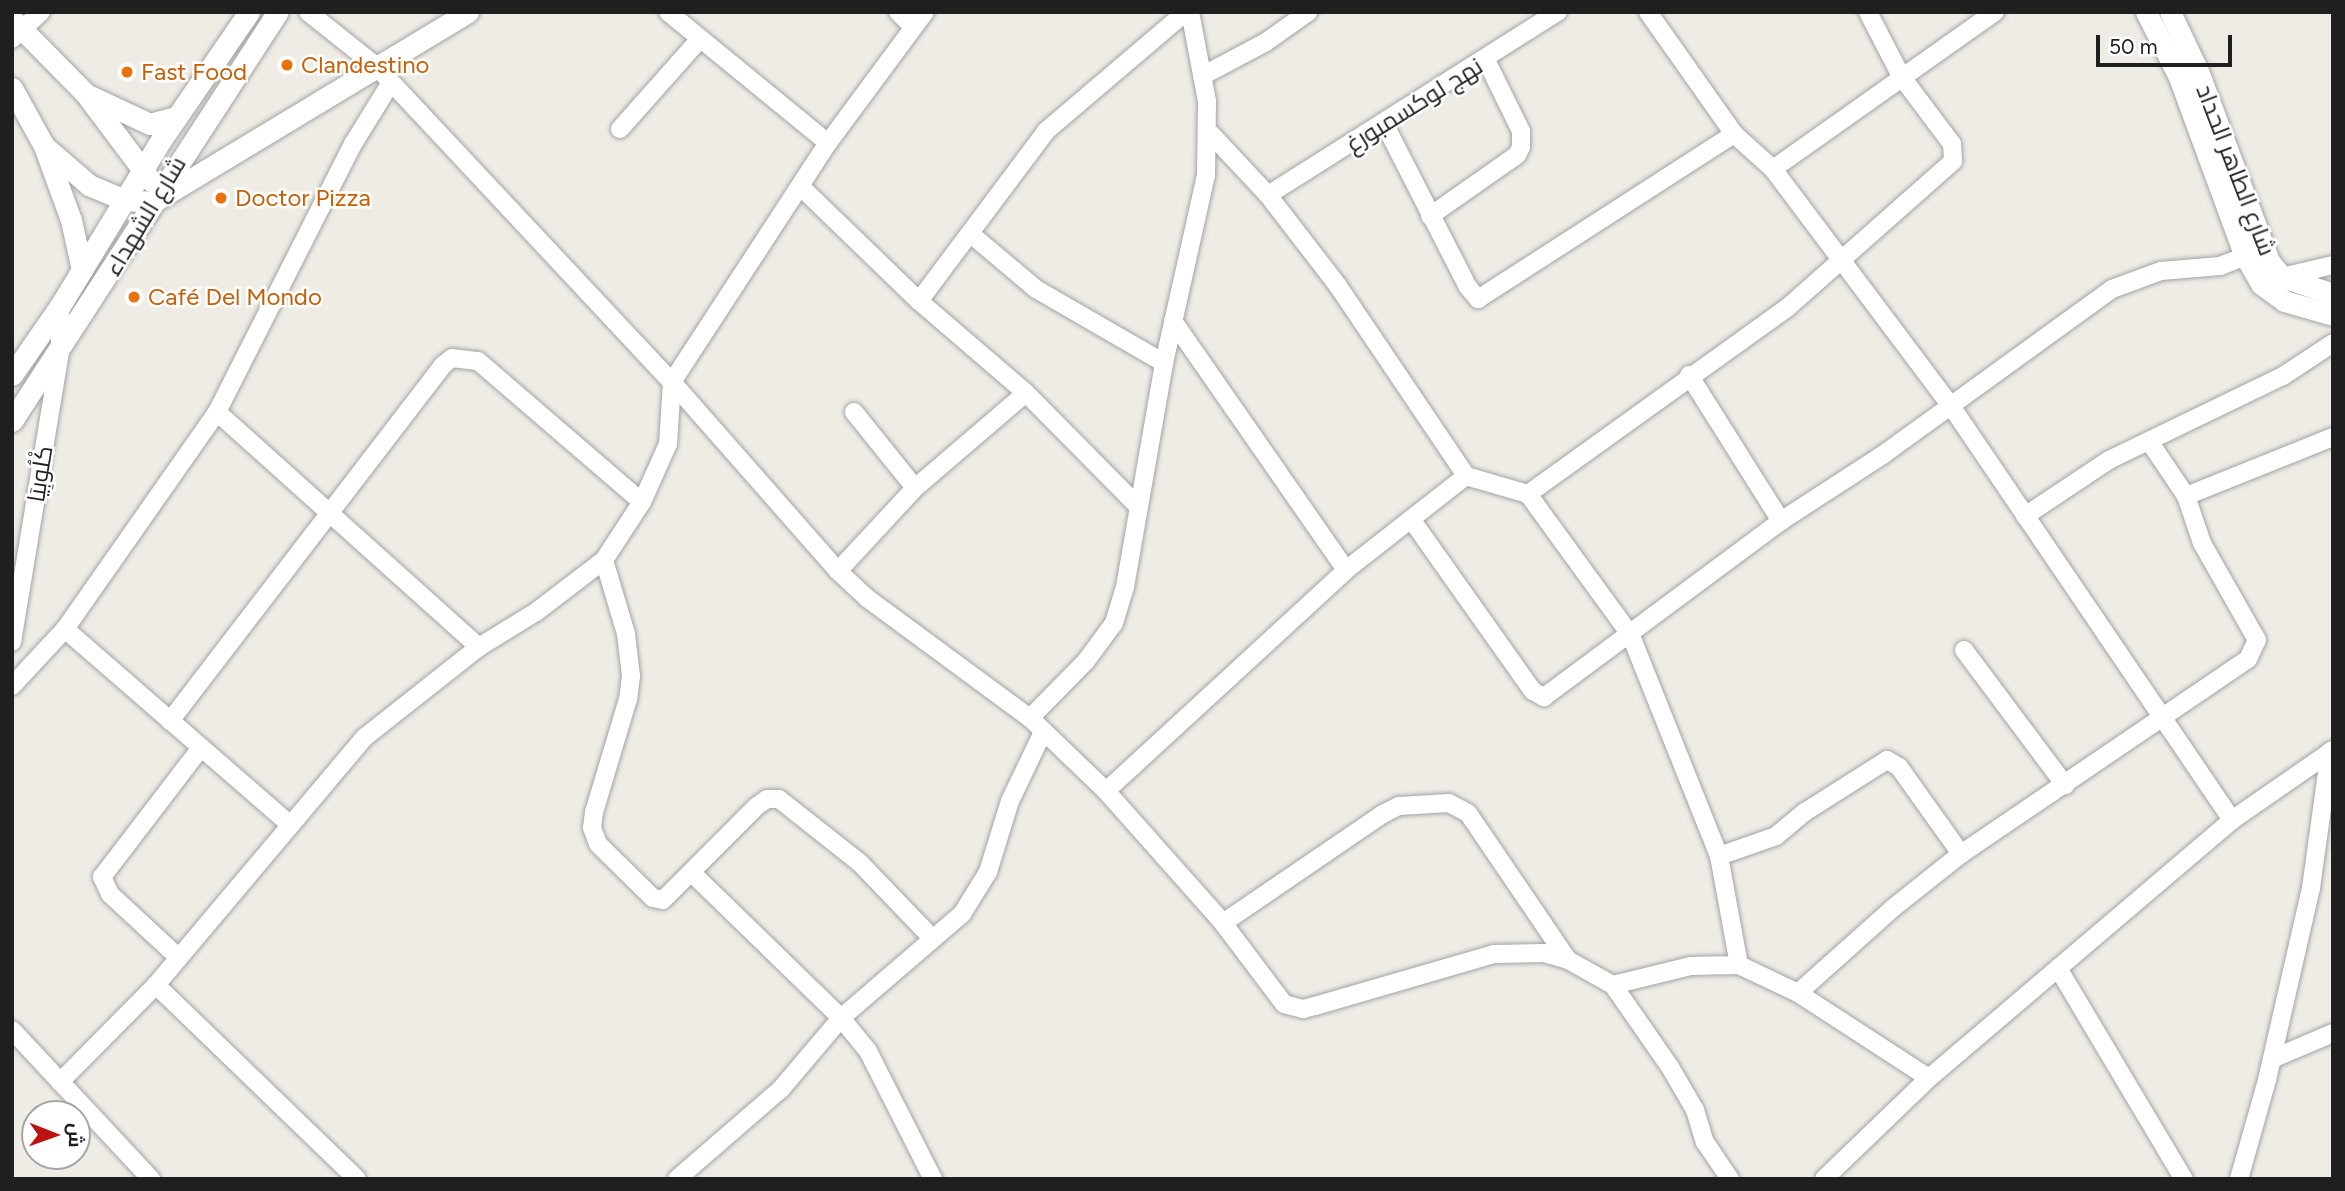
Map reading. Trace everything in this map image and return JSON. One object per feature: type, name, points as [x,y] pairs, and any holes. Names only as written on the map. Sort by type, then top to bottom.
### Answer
[{"type":"street","points":[[41,12],[15,30],[85,93],[156,196]]},
{"type":"street","name":"شارع الشهداء","points":[[12,375],[60,306],[177,117],[249,12]]},
{"type":"street","name":"شارع الشهداء","points":[[12,421],[60,352],[156,196],[278,12]]},
{"type":"street","points":[[308,12],[376,66],[672,383],[838,571],[867,598],[1030,718],[1106,791],[1223,923],[1284,1004],[1303,1009],[1494,954],[1544,953],[1568,960],[1613,985],[1670,1067],[1695,1110],[1705,1142],[1730,1179]]},
{"type":"street","points":[[44,146],[71,174],[125,200],[156,196],[468,12]]},
{"type":"street","points":[[668,12],[828,143]]},
{"type":"street","points":[[898,12],[913,27]]},
{"type":"street","points":[[60,1082],[156,985],[365,737],[479,647],[536,612],[604,560],[642,502],[668,444],[672,383],[828,143],[925,12]]},
{"type":"street","points":[[919,301],[972,235],[1046,131],[1188,12],[1202,76],[1210,132],[1206,175],[1164,363],[1114,623],[1086,662],[1030,718]]},
{"type":"street","points":[[1202,76],[1266,42],[1308,12]]},
{"type":"street","name":"نهج لوكسمبورغ","points":[[1268,195],[1486,60],[1558,12]]},
{"type":"street","points":[[1648,12],[1734,134],[1773,169],[1841,263],[1949,403],[2232,820]]},
{"type":"street","points":[[1528,494],[1689,375],[1787,309],[1953,160],[1952,144],[1901,76],[1868,12]]},
{"type":"street","points":[[1773,169],[1901,76],[1996,12]]},
{"type":"street","points":[[2146,12],[2179,77],[2273,295],[2333,315]]},
{"type":"street","name":"شارع الطاهر الحداد","points":[[2171,12],[2198,71],[2254,253],[2282,276],[2333,294]]},
{"type":"street","points":[[620,129],[700,39]]},
{"type":"street","points":[[1430,216],[1517,155],[1521,147],[1521,131],[1486,60]]},
{"type":"street","points":[[12,686],[65,629],[217,412],[353,144],[390,84]]},
{"type":"street","points":[[12,88],[44,146],[71,220],[82,270]]},
{"type":"street","points":[[85,93],[150,124],[177,117]]},
{"type":"street","points":[[1384,123],[1472,295],[1482,299],[1734,134]]},
{"type":"street","points":[[1210,132],[1268,195],[1338,286],[1466,477],[1528,494],[1631,636],[1719,856],[1739,965]]},
{"type":"street","points":[[800,187],[919,301],[1026,393],[1137,505]]},
{"type":"street","points":[[972,235],[1036,289],[1164,363]]},
{"type":"street","points":[[1411,519],[1538,696],[1550,695],[1781,521],[1884,454],[1949,403],[2112,289],[2161,271],[2220,266],[2254,253]]},
{"type":"street","points":[[2282,276],[2333,265]]},
{"type":"street","name":"كْلُوبِيَا","points":[[12,642],[60,352],[60,306]]},
{"type":"street","points":[[1173,321],[1346,570]]},
{"type":"street","points":[[2025,516],[2109,460],[2283,376],[2333,343]]},
{"type":"street","points":[[170,721],[443,365],[462,356],[478,361],[642,502]]},
{"type":"street","points":[[1689,375],[1781,521]]},
{"type":"street","points":[[838,571],[915,488],[1026,393]]},
{"type":"street","points":[[217,412],[479,647]]},
{"type":"street","points":[[854,412],[915,488]]},
{"type":"street","points":[[2186,496],[2333,437]]},
{"type":"street","points":[[1798,993],[1882,917],[1961,854],[2165,718],[2248,659],[2257,640],[2202,544],[2186,496],[2149,441]]},
{"type":"street","points":[[1106,791],[1346,570],[1466,477]]},
{"type":"street","points":[[604,560],[626,634],[631,676],[628,699],[594,812],[593,836],[658,900],[692,873],[757,806],[767,799],[779,799],[860,863],[931,937]]},
{"type":"street","points":[[65,629],[289,824]]},
{"type":"street","points":[[1964,650],[2065,785]]},
{"type":"street","points":[[677,1179],[781,1089],[841,1018],[931,937],[962,914],[977,894],[1010,801],[1043,732]]},
{"type":"street","points":[[179,958],[110,894],[102,877],[200,749]]},
{"type":"street","points":[[1824,1179],[1929,1078],[2232,820],[2331,751]]},
{"type":"street","points":[[2239,1179],[2272,1059],[2311,888],[2331,751]]},
{"type":"street","points":[[1719,856],[1776,836],[1805,812],[1887,760],[1899,767],[1961,854]]},
{"type":"street","points":[[1223,923],[1383,814],[1399,806],[1449,803],[1468,813],[1568,960]]},
{"type":"street","points":[[692,873],[841,1018],[868,1051],[933,1179]]},
{"type":"street","points":[[1613,985],[1691,966],[1739,965],[1798,993],[1929,1078]]},
{"type":"street","points":[[2058,968],[2184,1179]]},
{"type":"street","points":[[156,985],[358,1179]]},
{"type":"street","points":[[12,1030],[150,1179]]},
{"type":"street","points":[[2272,1059],[2333,1034]]},
{"type":"place","name":"Clandestino","points":[[287,65]]},
{"type":"place","name":"Fast Food","points":[[127,72]]},
{"type":"place","name":"Doctor Pizza","points":[[221,198]]},
{"type":"place","name":"Café Del Mondo","points":[[134,297]]}]
